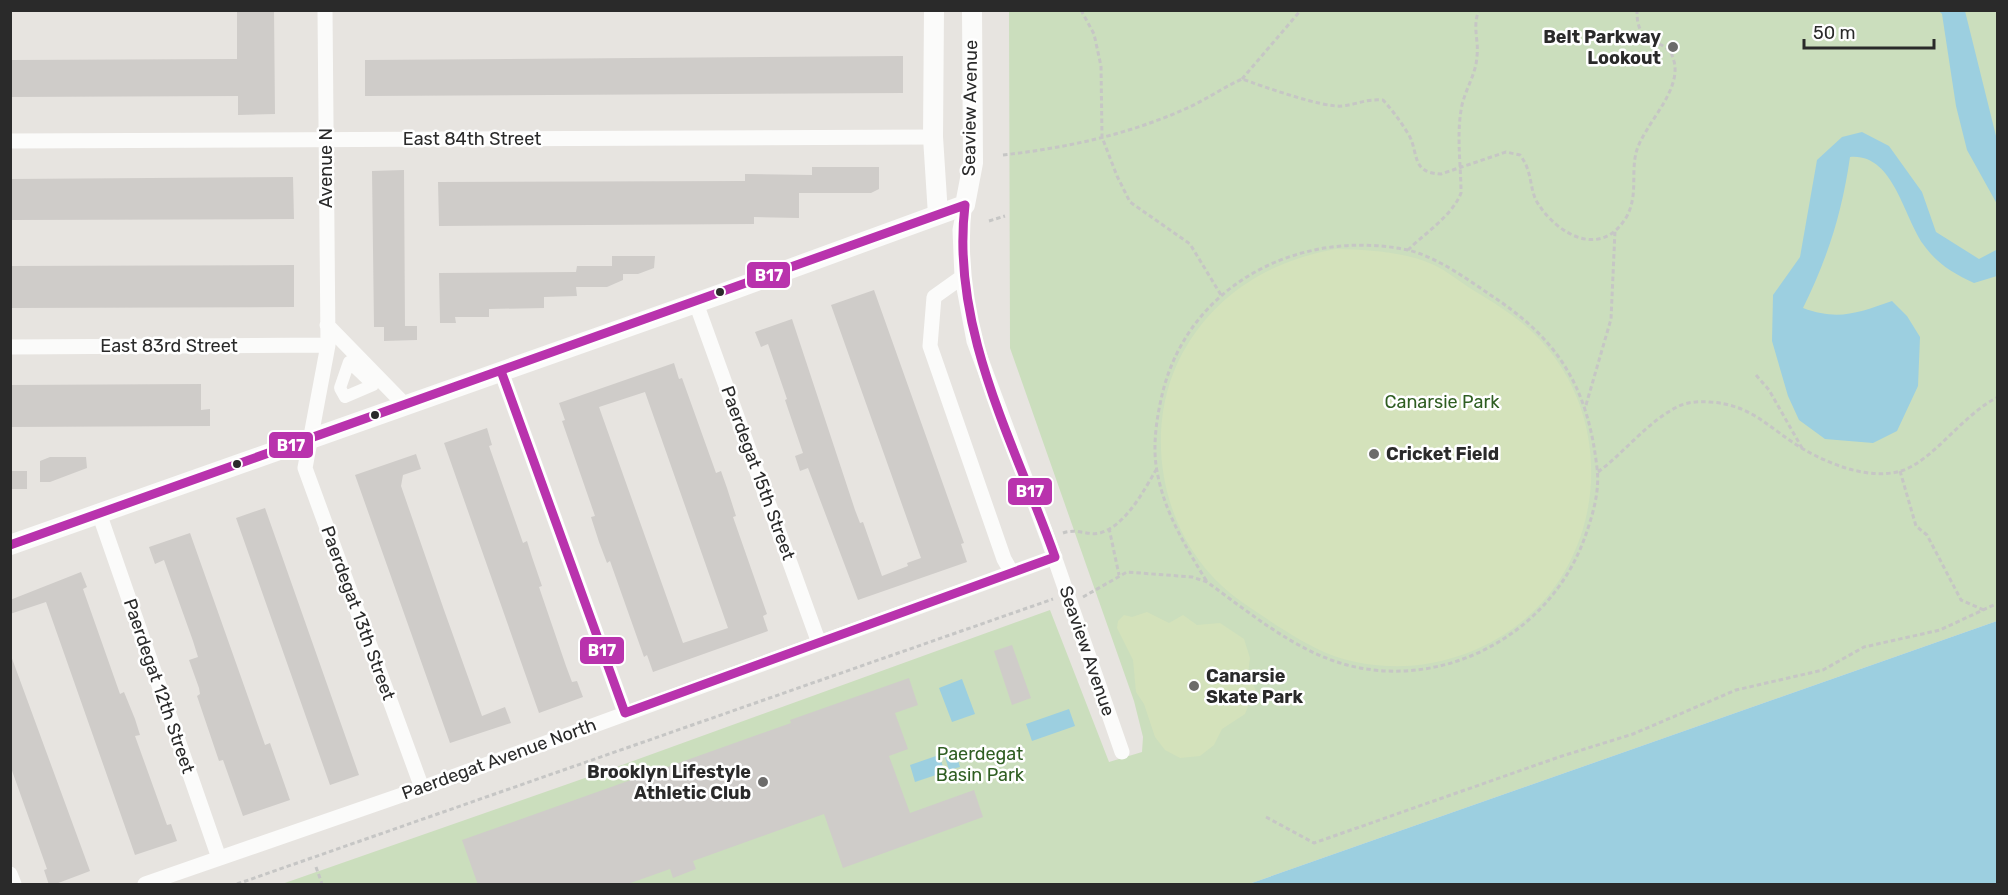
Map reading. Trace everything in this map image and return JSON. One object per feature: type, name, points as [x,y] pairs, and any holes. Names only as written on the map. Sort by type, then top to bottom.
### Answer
[{"type":"street","name":"Avenue N","points":[[312,438],[328,345],[325,10]]},
{"type":"street","name":"Seaview Avenue","points":[[934,10],[933,137],[938,215]]},
{"type":"street","name":"Seaview Avenue","points":[[972,10],[973,163],[960,230],[962,277],[974,341],[1055,557],[1067,598],[1122,752]]},
{"type":"street","name":"East 84th Street","points":[[10,141],[933,137]]},
{"type":"street","points":[[10,545],[696,303],[965,205]]},
{"type":"street","points":[[962,277],[934,297],[930,346],[1004,559],[1012,573]]},
{"type":"street","name":"Paerdegat 15th Street","points":[[696,303],[819,643]]},
{"type":"street","points":[[327,325],[405,405]]},
{"type":"street","name":"East 83rd Street","points":[[10,347],[328,345]]},
{"type":"street","points":[[501,371],[625,713]]},
{"type":"street","name":"Paerdegat 13th Street","points":[[312,438],[305,468],[422,788]]},
{"type":"street","name":"Paerdegat 12th Street","points":[[99,513],[219,858]]},
{"type":"street","name":"Paerdegat Avenue North","points":[[145,885],[422,788],[1055,557]]},
{"type":"street","points":[[10,874],[14,885]]},
{"type":"path","points":[[1081,10],[1094,34],[1101,66],[1102,137],[1130,202],[1190,244],[1221,295]]},
{"type":"path","points":[[1003,155],[1056,149],[1102,137],[1186,109],[1242,79],[1300,10]]},
{"type":"path","points":[[1407,250],[1458,201],[1461,193],[1459,124],[1463,102],[1476,67],[1478,53],[1474,36],[1479,10]]},
{"type":"path","points":[[1242,79],[1298,97],[1340,106],[1365,99],[1383,100],[1410,138],[1421,168],[1430,173],[1441,174],[1506,152],[1520,155],[1528,165],[1535,199],[1545,213],[1572,236],[1587,242],[1603,238],[1615,230],[1627,216],[1635,193],[1636,153],[1668,95],[1674,74],[1674,61],[1666,47],[1649,40],[1641,33],[1637,10]]},
{"type":"path","points":[[989,220],[1005,216]]},
{"type":"path","points":[[1586,405],[1611,319],[1615,230]]},
{"type":"path","points":[[1108,528],[1119,575],[1141,571],[1207,582],[1291,640],[1346,665],[1377,670],[1408,670],[1460,662],[1502,641],[1530,620],[1558,588],[1578,556],[1587,532],[1594,507],[1598,472],[1586,405],[1564,363],[1526,320],[1471,282],[1407,250],[1333,246],[1300,252],[1247,275],[1221,295],[1185,338],[1166,382],[1159,409],[1156,470],[1169,512],[1207,582]]},
{"type":"path","points":[[1756,375],[1769,390],[1803,449]]},
{"type":"path","points":[[1598,472],[1620,456],[1664,415],[1680,406],[1698,401],[1728,403],[1756,414],[1803,449],[1822,459],[1870,473],[1900,471],[1914,465],[1959,424],[1998,397]]},
{"type":"path","points":[[1056,536],[1075,530],[1098,534],[1119,522],[1141,496],[1156,470]]},
{"type":"path","points":[[1900,471],[1916,526],[1927,535],[1961,600],[1984,610]]},
{"type":"path","name":"Paerdegat Avenue North","points":[[237,885],[1045,599],[1080,598],[1092,594],[1119,575]]},
{"type":"path","points":[[1266,818],[1314,843],[1538,764],[1633,734],[1736,690],[1823,670],[1864,647],[1940,630],[1998,603]]},
{"type":"path","points":[[316,867],[322,885]]},
{"type":"green space","name":"Canarsie Park","points":[[1009,11],[1997,11],[1997,621],[1249,884],[282,884],[622,765],[1050,610],[1109,762],[1142,752],[1143,737],[1134,701],[1010,348]]},
{"type":"green space","points":[[1336,249],[1385,252],[1422,260],[1444,270],[1509,313],[1542,342],[1562,368],[1577,397],[1586,428],[1591,459],[1590,491],[1585,523],[1574,553],[1558,582],[1538,607],[1514,627],[1488,644],[1459,656],[1428,664],[1397,666],[1365,664],[1334,656],[1309,645],[1239,600],[1222,586],[1200,561],[1182,533],[1170,502],[1163,469],[1161,436],[1165,403],[1174,372],[1189,342],[1218,307],[1252,280],[1292,261]]},
{"type":"green space","name":"Canarsie Skate Park","points":[[1147,612],[1169,623],[1183,615],[1197,625],[1220,623],[1244,639],[1250,658],[1248,674],[1258,695],[1249,704],[1245,714],[1222,729],[1214,745],[1200,756],[1180,758],[1165,750],[1155,737],[1144,704],[1136,692],[1133,660],[1117,628],[1118,621],[1124,615],[1132,617]]},
{"type":"water","points":[[1939,11],[1965,11],[1997,140],[1997,204],[1967,150],[1956,106],[1942,14]]},
{"type":"water","points":[[1862,132],[1889,146],[1922,192],[1936,232],[1979,259],[1998,249],[1997,276],[1974,283],[1952,272],[1923,244],[1887,175],[1865,158],[1850,157],[1833,234],[1820,271],[1803,308],[1838,315],[1869,309],[1892,301],[1907,316],[1920,337],[1918,386],[1897,431],[1873,443],[1825,439],[1799,420],[1788,396],[1772,341],[1773,295],[1800,257],[1817,160],[1842,137]]},
{"type":"water","points":[[1997,621],[1997,884],[1249,884]]},
{"type":"water","points":[[962,679],[975,714],[952,722],[939,688]]},
{"type":"water","points":[[1069,709],[1075,726],[1032,741],[1026,724]]},
{"type":"water","points":[[955,750],[960,767],[949,770],[944,754]]},
{"type":"water","points":[[939,755],[945,772],[915,782],[910,765]]},
{"type":"building","points":[[237,10],[274,10],[275,114],[238,115],[238,96],[10,97],[10,60],[237,59]]},
{"type":"building","points":[[903,56],[903,93],[365,96],[365,60]]},
{"type":"building","points":[[812,167],[879,167],[879,189],[871,193],[799,193],[799,218],[754,217],[754,224],[439,226],[438,182],[745,181],[745,174],[812,175]]},
{"type":"building","points":[[404,170],[405,326],[417,326],[417,340],[384,341],[384,327],[374,327],[372,171]]},
{"type":"building","points":[[293,177],[294,219],[10,220],[10,179]]},
{"type":"building","points":[[612,256],[655,256],[654,268],[638,274],[623,274],[623,280],[607,287],[576,287],[577,296],[544,297],[544,308],[489,309],[489,317],[455,317],[456,323],[440,323],[439,273],[576,272],[577,266],[612,266]]},
{"type":"building","points":[[294,265],[294,307],[10,308],[10,266]]},
{"type":"building","points":[[874,290],[964,543],[961,544],[967,562],[858,600],[808,468],[800,471],[795,456],[803,453],[785,400],[787,399],[768,344],[761,347],[755,332],[792,319],[855,510],[860,523],[863,522],[882,576],[908,566],[907,563],[921,558],[831,305]]},
{"type":"building","points":[[674,363],[679,379],[682,378],[716,473],[721,471],[727,488],[736,516],[733,517],[767,614],[763,616],[768,631],[653,672],[647,655],[644,657],[610,561],[607,563],[599,542],[591,517],[595,516],[562,421],[565,420],[559,403]],"holes":[[[645,392],[728,628],[683,643],[599,407]]]},
{"type":"building","points":[[201,384],[201,410],[210,409],[210,426],[10,427],[10,385]]},
{"type":"building","points":[[487,428],[492,445],[489,446],[523,543],[527,541],[542,586],[539,587],[566,666],[572,682],[577,681],[583,697],[539,713],[444,443]]},
{"type":"building","points":[[416,454],[421,469],[403,475],[401,486],[444,610],[482,716],[505,707],[511,723],[450,743],[355,475]]},
{"type":"building","points":[[50,457],[86,457],[87,468],[50,482],[40,482],[40,461]]},
{"type":"building","points":[[10,471],[27,471],[27,489],[10,489]]},
{"type":"building","points":[[265,508],[359,775],[330,785],[236,518]]},
{"type":"building","points":[[190,533],[265,745],[270,743],[290,800],[243,816],[223,760],[219,761],[197,696],[200,694],[199,688],[189,660],[198,657],[193,641],[164,560],[155,564],[149,547]]},
{"type":"building","points":[[81,572],[87,587],[83,589],[120,694],[124,692],[135,719],[140,735],[135,736],[167,825],[171,824],[177,841],[135,855],[46,602],[10,614],[10,600]]},
{"type":"building","points":[[1012,645],[1031,698],[1012,705],[994,651]]},
{"type":"building","points":[[10,653],[90,871],[53,885],[49,885],[44,870],[47,869],[10,765]]},
{"type":"building","name":"Brooklyn Lifestyle Athletic Club","points":[[909,678],[918,705],[895,713],[908,749],[889,756],[910,813],[974,790],[983,817],[843,868],[824,814],[693,861],[696,869],[673,878],[670,869],[625,885],[478,885],[462,840],[791,723],[790,720]]},
{"type":"transit line","name":"B17","points":[[501,371],[625,713],[1055,557],[1005,429],[976,341],[967,296],[963,251],[965,205]]},
{"type":"transit line","name":"B17","points":[[10,545],[965,205]]},
{"type":"place","name":"Belt Parkway Lookout","points":[[1673,47]]},
{"type":"place","name":"Cricket Field","points":[[1374,454]]},
{"type":"place","name":"Canarsie Skate Park","points":[[1194,686]]},
{"type":"place","name":"Brooklyn Lifestyle Athletic Club","points":[[763,782]]},
{"type":"park label","name":"Paerdegat Basin Park","points":[[980,764]]}]
